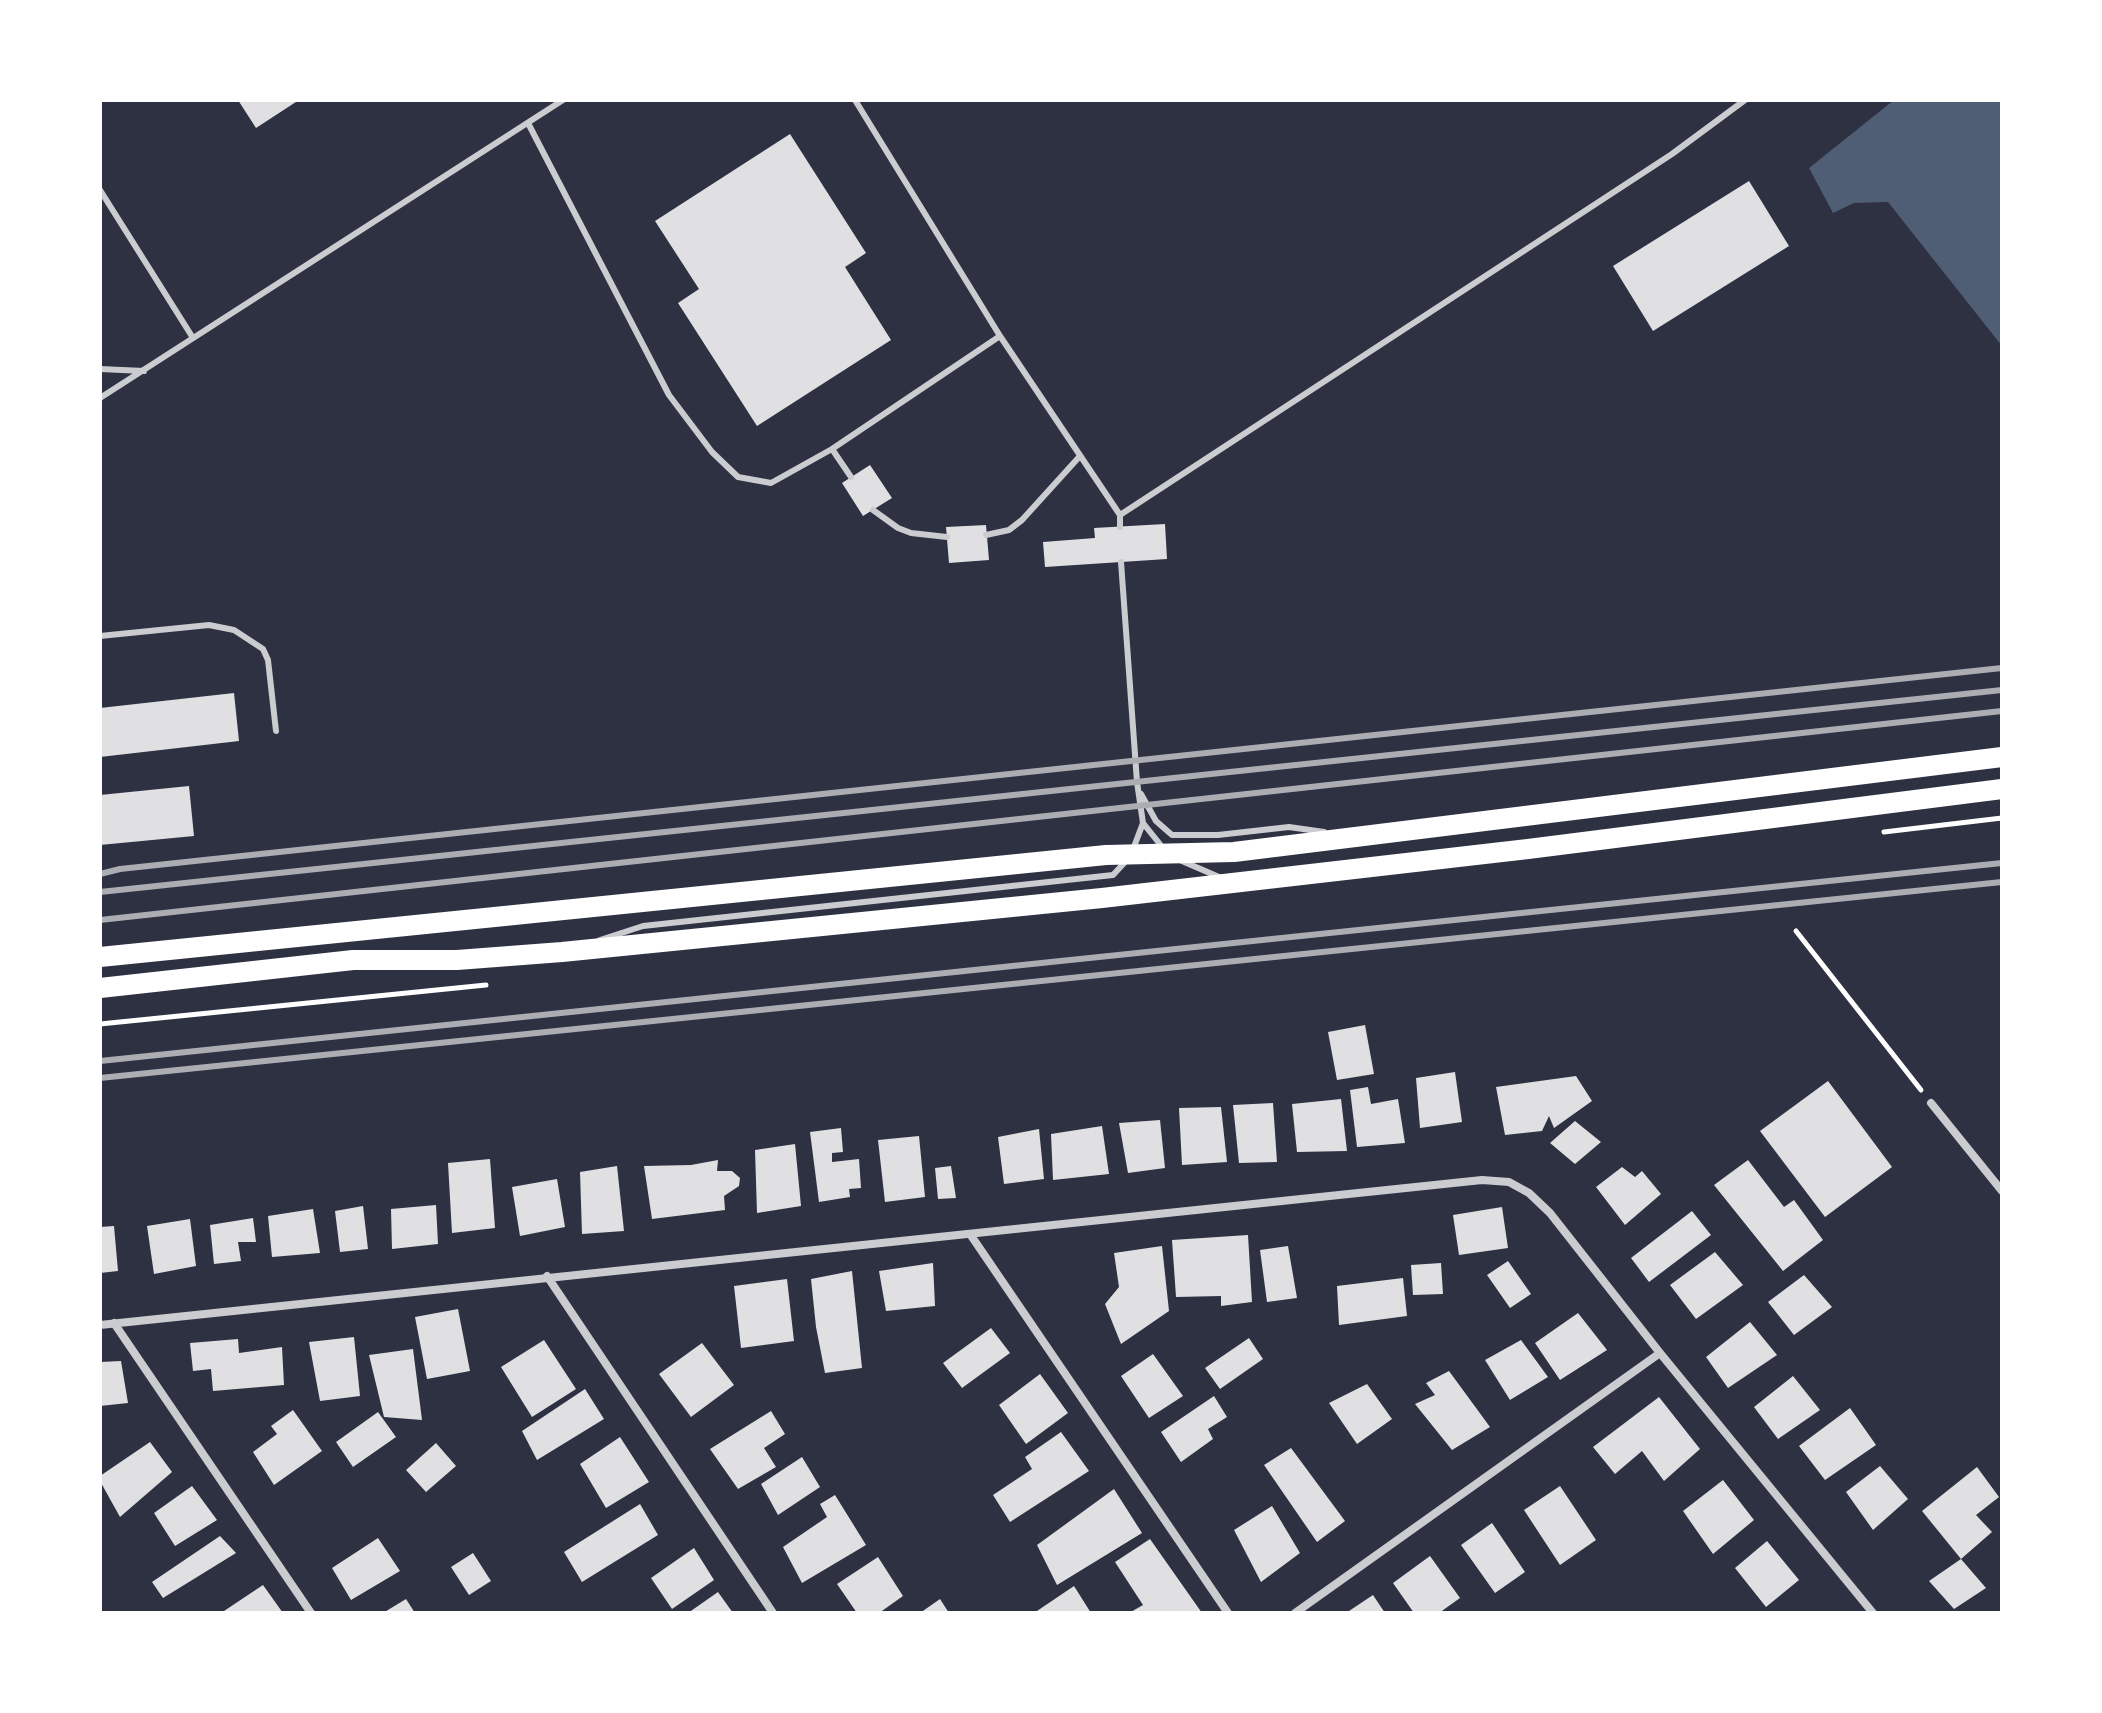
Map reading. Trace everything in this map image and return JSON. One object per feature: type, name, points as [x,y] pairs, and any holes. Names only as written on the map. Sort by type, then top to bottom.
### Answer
[{"type":"main road","points":[[100,957],[1132,854],[1234,852],[2002,757]]},
{"type":"main road","points":[[100,988],[353,960],[457,960],[562,952],[1237,884],[2002,789]]},
{"type":"street","points":[[1931,1103],[2002,1191]]},
{"type":"street","points":[[100,1325],[1482,1180],[1509,1182],[1529,1193],[1550,1213],[1873,1613]]},
{"type":"street","points":[[970,1234],[1228,1613]]},
{"type":"street","points":[[547,1276],[773,1613]]},
{"type":"street","points":[[114,1323],[311,1613]]},
{"type":"street","points":[[1295,1613],[1660,1353]]},
{"type":"lane","points":[[100,398],[563,100]]},
{"type":"lane","points":[[855,100],[1000,336],[1120,515],[1120,527]]},
{"type":"lane","points":[[1120,515],[1672,154],[1745,100]]},
{"type":"lane","points":[[528,123],[669,395],[712,452],[738,477],[771,483],[832,449],[1000,336]]},
{"type":"lane","points":[[100,190],[193,338]]},
{"type":"lane","points":[[100,369],[144,371]]},
{"type":"lane","points":[[832,449],[851,477]]},
{"type":"lane","points":[[986,535],[1016,526],[1080,456]]},
{"type":"lane","points":[[873,510],[898,528],[911,533],[947,537]]},
{"type":"lane","points":[[562,952],[643,926],[1113,875],[1132,854],[1143,823],[1121,562]]},
{"type":"lane","points":[[100,636],[209,625],[234,630],[263,649],[268,660],[276,731]]},
{"type":"lane","points":[[1138,787],[1156,821],[1172,835],[1218,835],[1289,827],[1359,837]]},
{"type":"lane","points":[[1143,823],[1169,854],[1237,884]]},
{"type":"path","points":[[1796,931],[1931,1103]]},
{"type":"water","points":[[1894,100],[2002,100],[2002,346],[1888,202],[1854,203],[1833,213],[1809,168]]},
{"type":"building","points":[[238,100],[299,100],[256,128]]},
{"type":"building","points":[[790,134],[866,253],[845,267],[891,340],[757,426],[678,303],[699,289],[655,221]]},
{"type":"building","points":[[1749,181],[1789,246],[1653,331],[1613,266]]},
{"type":"building","points":[[870,465],[892,498],[863,516],[842,483]]},
{"type":"building","points":[[1165,524],[1167,559],[1045,567],[1043,542],[1095,538],[1094,528]]},
{"type":"building","points":[[986,525],[989,560],[949,563],[946,527]]},
{"type":"building","points":[[234,693],[239,741],[100,757],[100,708]]},
{"type":"building","points":[[189,786],[194,836],[100,845],[100,795]]},
{"type":"building","points":[[1365,1025],[1374,1074],[1337,1080],[1328,1032]]},
{"type":"building","points":[[1455,1072],[1462,1122],[1420,1128],[1416,1078]]},
{"type":"building","points":[[1576,1076],[1592,1101],[1554,1128],[1549,1116],[1542,1131],[1505,1135],[1496,1087]]},
{"type":"building","points":[[1828,1081],[1892,1167],[1825,1217],[1760,1131]]},
{"type":"building","points":[[1368,1087],[1371,1104],[1398,1099],[1405,1143],[1357,1147],[1350,1090]]},
{"type":"building","points":[[1341,1099],[1347,1151],[1297,1152],[1292,1104]]},
{"type":"building","points":[[1273,1103],[1277,1162],[1239,1163],[1233,1105]]},
{"type":"building","points":[[1221,1107],[1227,1162],[1182,1165],[1179,1108]]},
{"type":"building","points":[[1160,1120],[1165,1168],[1128,1173],[1119,1123]]},
{"type":"building","points":[[1575,1121],[1601,1142],[1575,1164],[1550,1143]]},
{"type":"building","points":[[1102,1126],[1109,1174],[1053,1180],[1051,1134]]},
{"type":"building","points":[[841,1128],[843,1152],[832,1153],[832,1162],[859,1159],[861,1188],[849,1189],[850,1197],[819,1202],[810,1132]]},
{"type":"building","points":[[1039,1129],[1044,1179],[1004,1184],[998,1137]]},
{"type":"building","points":[[919,1136],[925,1197],[885,1202],[878,1140]]},
{"type":"building","points":[[795,1144],[801,1206],[757,1213],[755,1150]]},
{"type":"building","points":[[490,1159],[495,1228],[452,1233],[448,1163]]},
{"type":"building","points":[[718,1160],[717,1171],[732,1171],[740,1178],[739,1186],[724,1196],[725,1210],[652,1219],[644,1166],[691,1165]]},
{"type":"building","points":[[1748,1160],[1784,1207],[1794,1200],[1823,1240],[1783,1271],[1714,1185]]},
{"type":"building","points":[[617,1166],[624,1231],[582,1234],[580,1172]]},
{"type":"building","points":[[951,1166],[956,1198],[938,1199],[935,1168]]},
{"type":"building","points":[[1622,1167],[1635,1177],[1642,1171],[1661,1194],[1625,1225],[1596,1187]]},
{"type":"building","points":[[557,1179],[565,1227],[520,1236],[512,1187]]},
{"type":"building","points":[[436,1205],[438,1244],[392,1249],[391,1209]]},
{"type":"building","points":[[363,1206],[368,1249],[340,1252],[335,1211]]},
{"type":"building","points":[[1502,1207],[1508,1248],[1459,1255],[1453,1215]]},
{"type":"building","points":[[313,1209],[320,1253],[272,1257],[268,1216]]},
{"type":"building","points":[[1692,1211],[1711,1235],[1649,1282],[1631,1258]]},
{"type":"building","points":[[253,1218],[256,1242],[238,1242],[241,1261],[214,1264],[210,1225]]},
{"type":"building","points":[[190,1219],[196,1266],[154,1274],[147,1226]]},
{"type":"building","points":[[114,1226],[118,1271],[100,1273],[100,1227]]},
{"type":"building","points":[[1248,1235],[1252,1302],[1221,1306],[1221,1296],[1176,1297],[1172,1240]]},
{"type":"building","points":[[1162,1246],[1169,1311],[1121,1344],[1105,1304],[1119,1287],[1114,1253]]},
{"type":"building","points":[[1288,1246],[1297,1298],[1267,1302],[1260,1250]]},
{"type":"building","points":[[1715,1252],[1743,1285],[1696,1319],[1670,1285]]},
{"type":"building","points":[[1508,1261],[1531,1294],[1510,1308],[1487,1275]]},
{"type":"building","points":[[933,1263],[935,1306],[886,1311],[879,1271]]},
{"type":"building","points":[[1441,1263],[1443,1294],[1413,1295],[1411,1265]]},
{"type":"building","points":[[852,1271],[862,1368],[825,1373],[811,1279]]},
{"type":"building","points":[[1804,1275],[1832,1307],[1794,1335],[1768,1302]]},
{"type":"building","points":[[1403,1278],[1407,1316],[1339,1325],[1337,1286]]},
{"type":"building","points":[[787,1279],[794,1341],[741,1348],[734,1286]]},
{"type":"building","points":[[458,1309],[470,1371],[427,1379],[415,1317]]},
{"type":"building","points":[[1578,1313],[1607,1350],[1560,1380],[1535,1343]]},
{"type":"building","points":[[1750,1322],[1777,1355],[1728,1388],[1706,1357]]},
{"type":"building","points":[[991,1328],[1010,1353],[962,1388],[943,1363]]},
{"type":"building","points":[[354,1337],[360,1396],[320,1401],[309,1342]]},
{"type":"building","points":[[1249,1338],[1263,1359],[1220,1389],[1205,1368]]},
{"type":"building","points":[[238,1339],[239,1353],[282,1347],[284,1385],[213,1391],[211,1369],[193,1371],[190,1343]]},
{"type":"building","points":[[544,1340],[576,1389],[532,1417],[501,1367]]},
{"type":"building","points":[[1521,1340],[1548,1377],[1510,1400],[1485,1360]]},
{"type":"building","points":[[702,1343],[734,1385],[691,1417],[659,1374]]},
{"type":"building","points":[[413,1349],[422,1420],[384,1417],[369,1355]]},
{"type":"building","points":[[1153,1354],[1183,1396],[1149,1418],[1121,1376]]},
{"type":"building","points":[[121,1361],[128,1403],[100,1406],[100,1362]]},
{"type":"building","points":[[1449,1371],[1490,1427],[1452,1450],[1415,1404],[1435,1395],[1426,1383]]},
{"type":"building","points":[[1040,1374],[1068,1413],[1026,1444],[999,1405]]},
{"type":"building","points":[[1793,1376],[1820,1410],[1778,1439],[1754,1407]]},
{"type":"building","points":[[1367,1384],[1392,1419],[1357,1444],[1329,1403]]},
{"type":"building","points":[[585,1389],[604,1419],[537,1460],[522,1431]]},
{"type":"building","points":[[1214,1396],[1227,1417],[1208,1429],[1213,1439],[1181,1462],[1161,1432]]},
{"type":"building","points":[[1659,1397],[1700,1449],[1664,1481],[1642,1451],[1615,1474],[1593,1447]]},
{"type":"building","points":[[1850,1408],[1876,1445],[1825,1480],[1799,1446]]},
{"type":"building","points":[[293,1410],[322,1451],[274,1485],[253,1452],[277,1434],[271,1426]]},
{"type":"building","points":[[771,1411],[785,1434],[764,1448],[776,1467],[738,1489],[710,1449]]},
{"type":"building","points":[[378,1412],[396,1437],[353,1467],[336,1442]]},
{"type":"building","points":[[1061,1432],[1089,1471],[1010,1522],[993,1495],[1032,1469],[1025,1457]]},
{"type":"building","points":[[620,1437],[649,1482],[606,1508],[580,1464]]},
{"type":"building","points":[[150,1442],[172,1472],[120,1517],[100,1476]]},
{"type":"building","points":[[436,1443],[456,1466],[426,1492],[406,1470]]},
{"type":"building","points":[[1291,1448],[1345,1521],[1317,1542],[1264,1465]]},
{"type":"building","points":[[802,1457],[820,1487],[778,1515],[761,1484]]},
{"type":"building","points":[[1880,1466],[1908,1499],[1873,1530],[1846,1492]]},
{"type":"building","points":[[1977,1467],[1999,1497],[1976,1515],[1992,1532],[1961,1559],[1922,1511]]},
{"type":"building","points":[[1723,1480],[1754,1520],[1713,1554],[1683,1511]]},
{"type":"building","points":[[192,1486],[217,1520],[175,1546],[154,1513]]},
{"type":"building","points":[[1560,1486],[1596,1540],[1560,1565],[1524,1510]]},
{"type":"building","points":[[1114,1489],[1142,1533],[1057,1585],[1037,1545]]},
{"type":"building","points":[[835,1495],[866,1545],[802,1583],[783,1547],[827,1517],[820,1504]]},
{"type":"building","points":[[640,1504],[658,1535],[582,1582],[564,1552]]},
{"type":"building","points":[[1272,1506],[1300,1553],[1261,1582],[1234,1530]]},
{"type":"building","points":[[1492,1523],[1525,1572],[1495,1593],[1461,1545]]},
{"type":"building","points":[[220,1536],[236,1553],[163,1598],[152,1582]]},
{"type":"building","points":[[378,1538],[400,1571],[351,1600],[332,1568]]},
{"type":"building","points":[[1150,1539],[1202,1613],[1129,1613],[1143,1605],[1115,1562]]},
{"type":"building","points":[[1767,1541],[1799,1580],[1766,1607],[1735,1568]]},
{"type":"building","points":[[694,1548],[714,1580],[672,1609],[651,1578]]},
{"type":"building","points":[[473,1553],[491,1581],[469,1595],[451,1567]]},
{"type":"building","points":[[1430,1556],[1460,1598],[1439,1613],[1414,1613],[1393,1583]]},
{"type":"building","points":[[878,1557],[903,1596],[879,1613],[857,1613],[837,1584]]},
{"type":"building","points":[[1961,1559],[1986,1588],[1954,1609],[1929,1581]]},
{"type":"building","points":[[263,1585],[283,1613],[221,1613]]},
{"type":"building","points":[[1074,1586],[1091,1613],[1034,1613]]},
{"type":"building","points":[[718,1592],[733,1613],[688,1613]]},
{"type":"building","points":[[1373,1595],[1385,1613],[1346,1613]]},
{"type":"building","points":[[406,1599],[415,1613],[383,1613]]},
{"type":"building","points":[[940,1599],[949,1613],[920,1613]]},
{"type":"railway","points":[[100,874],[120,869],[2002,668]]},
{"type":"railway","points":[[100,892],[2002,690]]},
{"type":"railway","points":[[100,920],[2002,711]]},
{"type":"railway","points":[[100,1061],[2002,863]]},
{"type":"railway","points":[[100,1078],[2002,882]]}]
